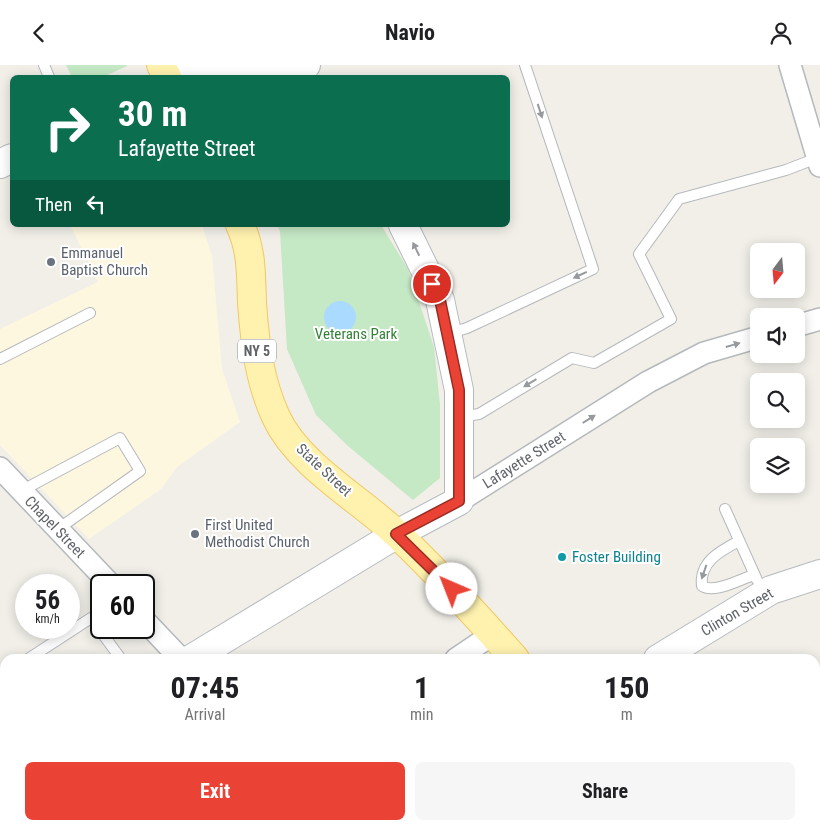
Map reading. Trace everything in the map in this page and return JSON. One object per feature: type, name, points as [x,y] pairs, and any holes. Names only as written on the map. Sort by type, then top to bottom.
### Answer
[{"type":"main road","name":"State Street","points":[[241,227],[249,246],[254,325],[262,381],[277,419],[292,441],[313,463],[396,534],[511,654]]},
{"type":"street","points":[[200,75],[306,65]]},
{"type":"street","points":[[790,65],[819,162]]},
{"type":"street","points":[[403,227],[440,300],[459,390],[459,501]]},
{"type":"street","points":[[805,323],[820,319]]},
{"type":"street","name":"Lafayette Street","points":[[199,654],[396,534],[459,501],[648,382],[704,353],[750,340]]},
{"type":"street","name":"Chapel Street","points":[[0,467],[101,574]]},
{"type":"street","name":"Clinton Street","points":[[665,654],[760,584],[820,574]]},
{"type":"street","points":[[155,632],[176,654]]},
{"type":"street","points":[[463,654],[493,634]]},
{"type":"lane","points":[[447,334],[467,328],[592,269],[524,65]]},
{"type":"lane","points":[[459,417],[479,413],[572,358],[594,363],[671,319],[639,254],[679,199],[819,162]]},
{"type":"lane","points":[[0,359],[90,313]]},
{"type":"lane","points":[[21,491],[120,438],[140,471],[58,529]]},
{"type":"lane","points":[[725,509],[760,584],[707,589],[702,585],[701,576],[709,560],[722,549],[739,541]]},
{"type":"lane","points":[[36,654],[91,618],[117,654]]},
{"type":"shaded area","points":[[71,227],[203,227],[212,256],[222,369],[240,422],[177,467],[161,489],[89,539],[0,445],[0,329],[98,282]]},
{"type":"green space","points":[[66,65],[127,65],[107,75],[71,75]]},
{"type":"green space","name":"Veterans Park","points":[[278,227],[382,227],[408,269],[434,347],[440,405],[440,478],[413,500],[348,446],[316,415],[287,349],[280,231]]},
{"type":"water","points":[[340,301],[351,306],[356,317],[351,328],[340,333],[329,328],[324,317],[329,306]]},
{"type":"place","name":"Emmanuel Baptist Church","points":[[51,262]]},
{"type":"place","name":"First United Methodist Church","points":[[195,534]]},
{"type":"place","name":"Foster Building","points":[[562,557]]},
{"type":"route","points":[[432,284],[440,300],[459,390],[459,501],[396,534],[452,589]]}]
